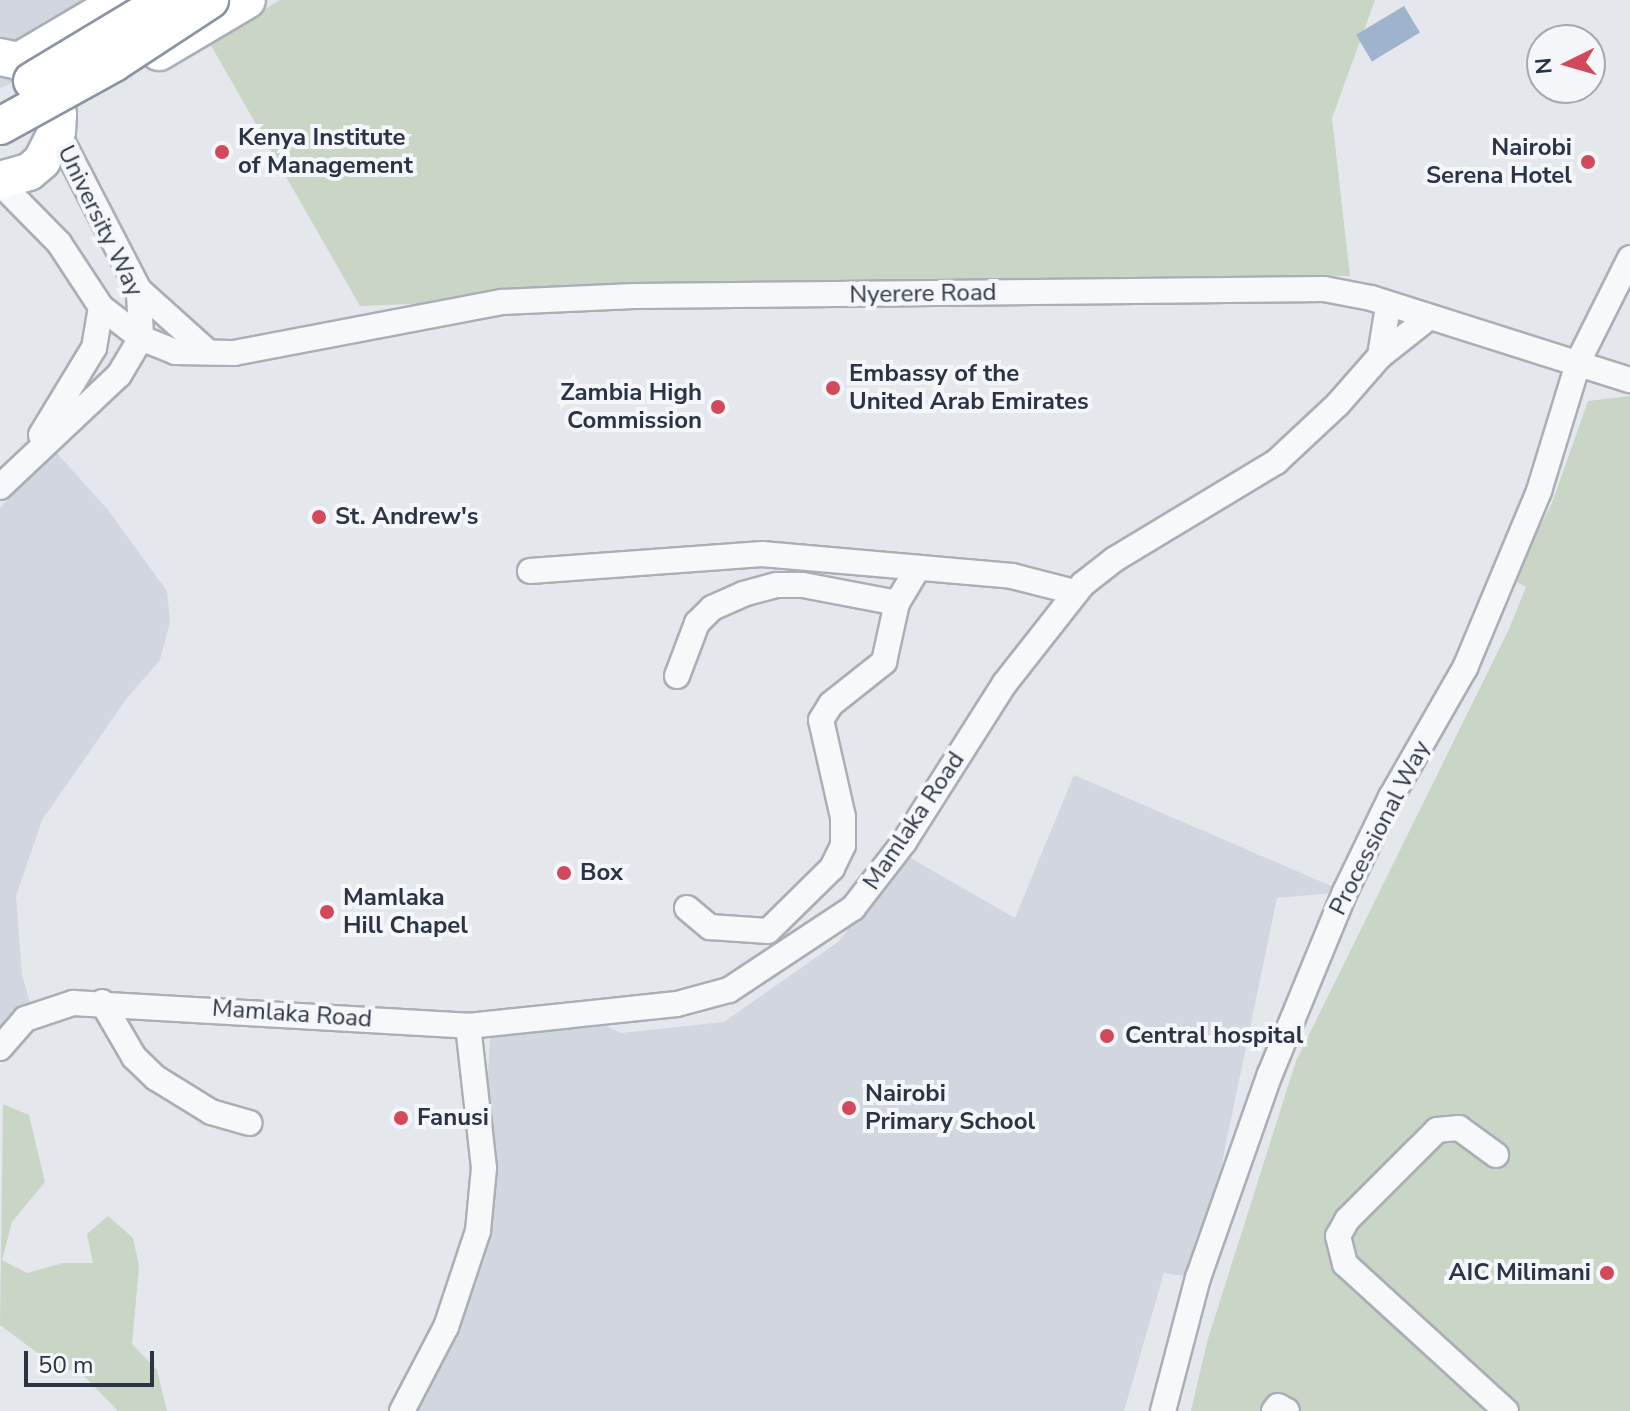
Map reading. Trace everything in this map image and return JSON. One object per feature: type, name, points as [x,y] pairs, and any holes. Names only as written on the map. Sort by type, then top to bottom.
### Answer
[{"type":"highway","points":[[6,56],[122,0]]},
{"type":"highway","points":[[0,100],[166,0]]},
{"type":"highway","points":[[0,147],[114,63],[210,0]]},
{"type":"highway","points":[[0,182],[22,175],[42,161],[58,122],[247,0]]},
{"type":"highway","points":[[6,56],[46,81],[58,122]]},
{"type":"highway","points":[[0,126],[114,63]]},
{"type":"street","name":"University Way","points":[[58,122],[139,290],[141,338]]},
{"type":"street","name":"University Way","points":[[0,182],[59,243],[101,307],[141,338]]},
{"type":"street","name":"Processional Way","points":[[1163,1411],[1198,1278],[1270,1074],[1351,878],[1465,668],[1539,491],[1579,360],[1630,258]]},
{"type":"street","name":"Nyerere Road","points":[[141,338],[175,352],[234,353],[502,302],[635,296],[1324,289],[1579,360],[1630,380]]},
{"type":"street","points":[[139,290],[208,352]]},
{"type":"street","points":[[1380,356],[1388,306]]},
{"type":"street","points":[[23,465],[94,348],[101,307]]},
{"type":"street","name":"Mamlaka Road","points":[[0,1048],[13,1028],[41,1010],[102,1002],[468,1026],[709,998],[832,924],[876,881],[1005,683],[1075,592],[1115,559],[1276,462],[1338,404],[1380,356],[1427,319]]},
{"type":"street","points":[[0,487],[119,375],[141,338]]},
{"type":"street","points":[[119,375],[175,352]]},
{"type":"street","points":[[530,571],[762,554],[1012,576],[1075,592]]},
{"type":"street","points":[[687,908],[710,927],[768,931],[832,868],[843,845],[843,817],[821,720],[831,704],[884,662],[897,603],[918,568]]},
{"type":"street","points":[[677,676],[697,623],[712,608],[743,594],[777,585],[803,585],[897,603]]},
{"type":"street","points":[[102,1002],[134,1057],[156,1078],[211,1112],[249,1123]]},
{"type":"street","points":[[402,1411],[446,1327],[478,1231],[484,1168],[468,1026]]},
{"type":"street","points":[[1496,1155],[1459,1128],[1437,1130],[1347,1220],[1338,1236],[1345,1264],[1506,1411]]},
{"type":"street","points":[[1274,1411],[1278,1406],[1287,1411]]},
{"type":"shaded area","points":[[0,0],[164,0],[95,49],[0,88]]},
{"type":"shaded area","points":[[55,451],[108,510],[167,591],[170,622],[160,660],[127,698],[42,820],[16,896],[22,975],[31,1006],[8,1017],[0,1029],[0,508]]},
{"type":"shaded area","name":"Nairobi Primary School","points":[[1074,775],[1345,892],[1277,898],[1198,1278],[1164,1273],[1124,1411],[408,1411],[442,1334],[483,1174],[490,1038],[601,1024],[621,1033],[724,1022],[838,942],[907,856],[1015,918]]},
{"type":"green space","points":[[280,0],[1375,0],[1332,118],[1350,276],[1106,277],[360,306],[209,42]]},
{"type":"green space","points":[[1630,396],[1630,1411],[1191,1411],[1207,1342],[1296,1061],[1509,629],[1526,587],[1513,580],[1552,503],[1588,401]]},
{"type":"green space","points":[[3,1104],[29,1115],[45,1182],[12,1222],[2,1260],[27,1273],[63,1263],[93,1263],[87,1234],[108,1216],[133,1238],[139,1266],[132,1344],[157,1370],[167,1411],[118,1411],[83,1375],[51,1363],[0,1325]]},
{"type":"water","points":[[1404,6],[1420,33],[1372,61],[1356,35]]},
{"type":"place","name":"Kenya Institute of Management","points":[[222,152]]},
{"type":"place","name":"Nairobi Serena Hotel","points":[[1588,162]]},
{"type":"place","name":"Embassy of the United Arab Emirates","points":[[833,388]]},
{"type":"place","name":"Zambia High Commission","points":[[718,407]]},
{"type":"place","name":"St. Andrew's","points":[[319,517]]},
{"type":"place","name":"Box","points":[[564,873]]},
{"type":"place","name":"Mamlaka Hill Chapel","points":[[327,912]]},
{"type":"place","name":"Central hospital","points":[[1107,1036]]},
{"type":"place","name":"Nairobi Primary School","points":[[849,1108]]},
{"type":"place","name":"Fanusi","points":[[401,1118]]},
{"type":"place","name":"AIC Milimani","points":[[1607,1273]]}]
